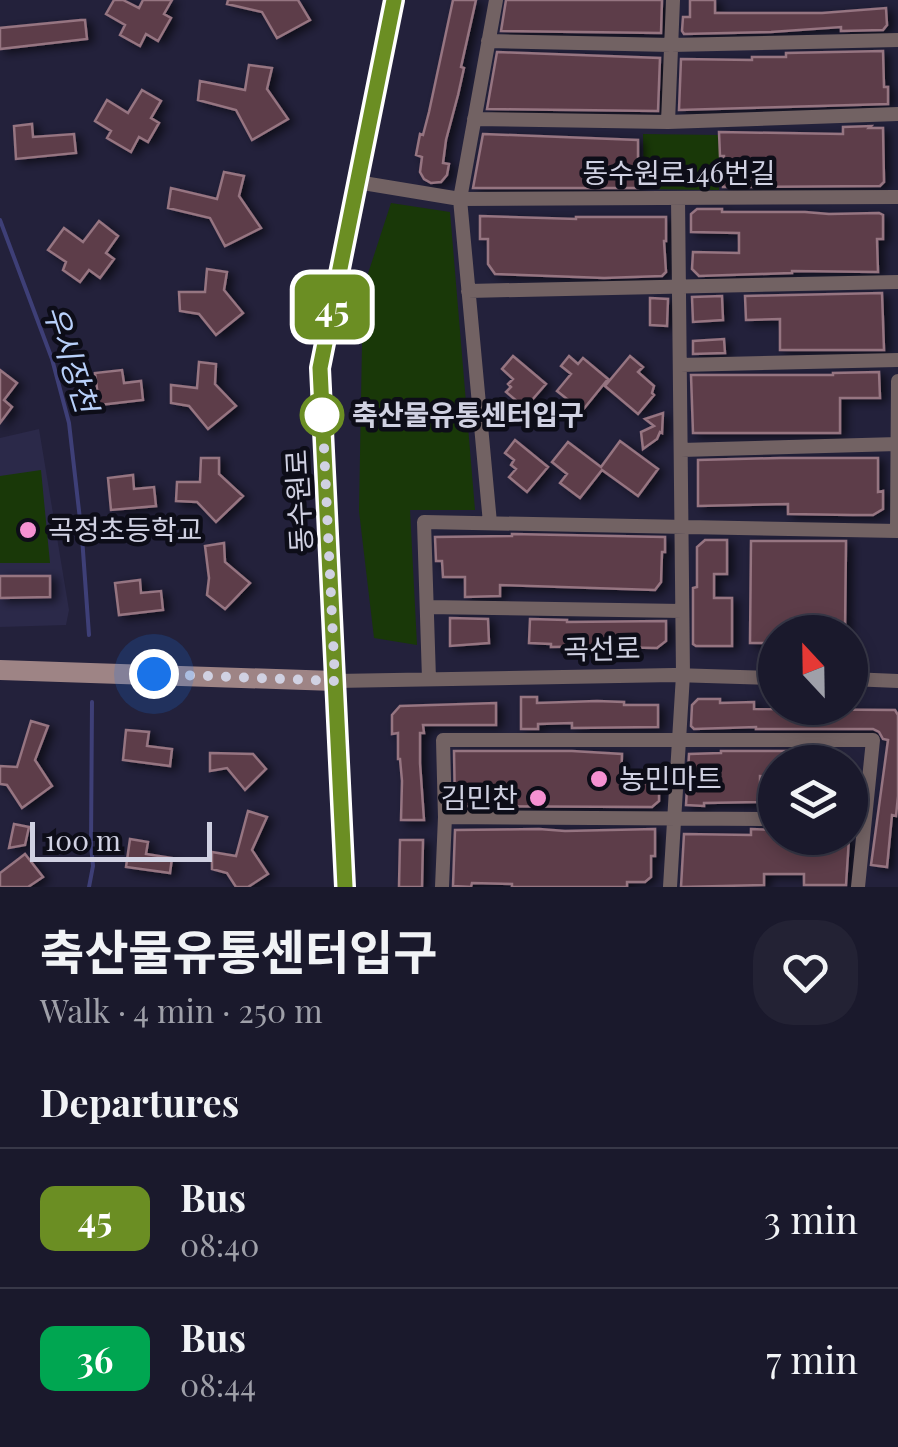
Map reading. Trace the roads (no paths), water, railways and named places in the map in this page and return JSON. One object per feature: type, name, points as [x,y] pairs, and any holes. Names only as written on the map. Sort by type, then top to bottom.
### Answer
[{"type":"main road","name":"동수원로","points":[[345,887],[320,368],[394,0]]},
{"type":"main road","name":"곡선로","points":[[0,670],[335,681]]},
{"type":"street","points":[[490,523],[460,199],[496,0]]},
{"type":"street","points":[[668,122],[673,0]]},
{"type":"street","points":[[488,41],[671,45],[898,40]]},
{"type":"street","name":"동수원로146번길","points":[[474,119],[668,122],[898,114]]},
{"type":"street","name":"동수원로146번길","points":[[357,182],[460,199],[898,197]]},
{"type":"street","points":[[670,887],[683,676],[678,198]]},
{"type":"street","points":[[468,290],[898,282]]},
{"type":"street","points":[[680,366],[898,360]]},
{"type":"street","points":[[429,679],[424,522],[897,531],[898,380]]},
{"type":"street","points":[[680,450],[898,444]]},
{"type":"street","points":[[426,607],[682,611]]},
{"type":"street","name":"곡선로","points":[[335,681],[758,678]]},
{"type":"street","points":[[868,679],[898,680]]},
{"type":"street","points":[[442,887],[446,818],[444,740],[873,740],[868,765]]},
{"type":"street","points":[[446,818],[758,819]]},
{"type":"street","points":[[858,855],[858,887]]},
{"type":"waterway","name":"우시장천","points":[[0,220],[52,359],[69,423],[89,635]]},
{"type":"waterway","name":"우시장천","points":[[89,887],[93,866],[92,702]]},
{"type":"place","name":"축산물유통센터입구","points":[[322,415]]},
{"type":"place","name":"곡정초등학교","points":[[28,530]]},
{"type":"place","name":"농민마트","points":[[599,779]]},
{"type":"place","name":"김민찬","points":[[538,798]]}]
